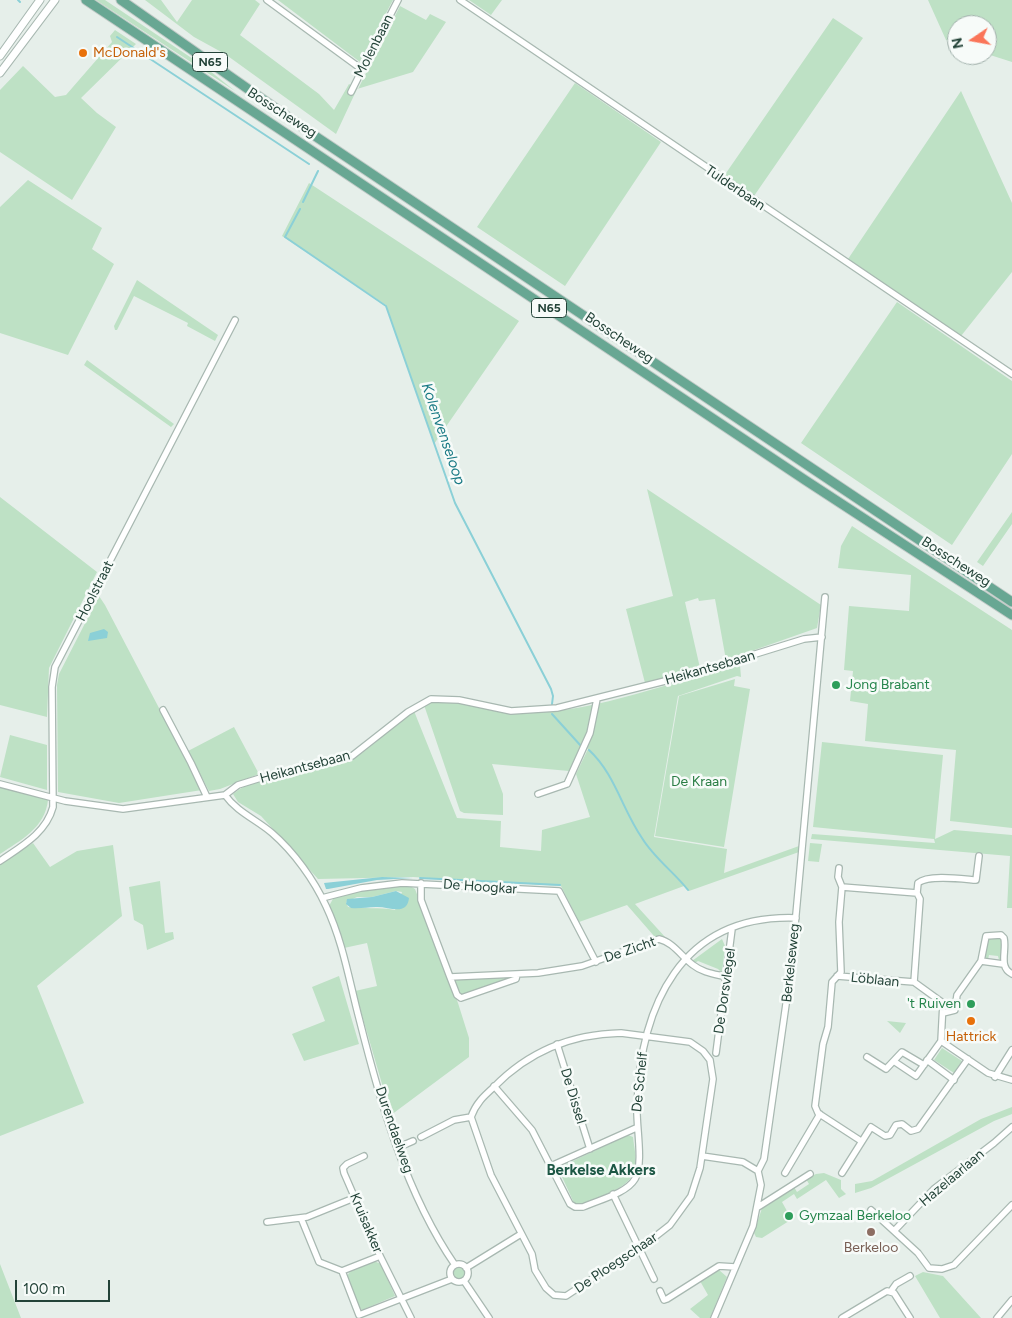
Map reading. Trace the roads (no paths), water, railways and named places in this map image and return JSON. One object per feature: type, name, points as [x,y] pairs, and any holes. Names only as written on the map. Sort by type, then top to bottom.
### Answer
[{"type":"main road","name":"Bosscheweg","points":[[86,0],[805,480],[1012,615]]},
{"type":"main road","name":"Bosscheweg","points":[[121,0],[318,138],[1012,602]]},
{"type":"street","points":[[0,56],[40,0]]},
{"type":"street","points":[[0,73],[55,0]]},
{"type":"street","points":[[267,0],[360,68]]},
{"type":"street","name":"Molenbaan","points":[[351,92],[360,74],[360,68],[365,64],[398,0]]},
{"type":"street","name":"Tulderbaan","points":[[460,0],[1012,374]]},
{"type":"street","name":"Hoolstraat","points":[[0,861],[45,827],[53,806],[52,687],[55,667],[235,320]]},
{"type":"street","name":"Berkelseweg","points":[[714,1318],[753,1226],[758,1207],[761,1185],[758,1171],[764,1159],[771,1094],[786,1012],[825,598]]},
{"type":"street","name":"Heikantsebaan","points":[[0,784],[91,806],[123,809],[225,795],[238,785],[260,778],[352,756],[408,712],[431,699],[446,698],[518,711],[557,708],[720,666],[788,644],[822,637]]},
{"type":"street","points":[[538,794],[568,784],[590,733],[597,699]]},
{"type":"street","points":[[163,710],[192,763],[207,797]]},
{"type":"street","name":"Durendaelweg","points":[[225,795],[235,807],[262,825],[285,845],[322,898],[334,924],[345,956],[368,1054],[399,1147],[421,1203],[455,1265]]},
{"type":"street","points":[[842,887],[917,893],[918,882],[925,879],[976,880],[979,856]]},
{"type":"street","name":"Löblaan","points":[[837,976],[841,972],[839,922],[842,887],[838,877],[839,868]]},
{"type":"street","points":[[421,883],[421,900],[457,995],[461,998],[516,979],[517,974]]},
{"type":"street","name":"De Hoogkar","points":[[322,898],[361,888],[421,883],[489,889],[560,891],[596,962]]},
{"type":"street","name":"Löblaan","points":[[837,976],[914,982],[920,899],[917,893]]},
{"type":"street","points":[[646,1036],[660,994],[686,959],[703,944],[732,929],[761,920],[796,918]]},
{"type":"street","name":"De Dorsvlegel","points":[[716,1053],[732,929]]},
{"type":"street","points":[[943,1013],[955,1010],[957,995],[981,961],[986,936],[1001,936],[1004,938],[1006,944],[1003,964]]},
{"type":"street","name":"De Zicht","points":[[596,962],[659,939],[667,941],[686,959]]},
{"type":"street","points":[[686,959],[708,973],[727,977]]},
{"type":"street","points":[[981,961],[1003,964],[1012,974]]},
{"type":"street","points":[[450,977],[538,973],[596,962]]},
{"type":"street","points":[[837,976],[832,982],[828,1027],[823,1044],[815,1106],[820,1114],[861,1141]]},
{"type":"street","points":[[895,1062],[916,1076],[941,1040],[944,1003],[914,982]]},
{"type":"street","name":"De Ploegschaar","points":[[606,1033],[646,1036],[690,1042],[704,1051],[710,1060],[712,1078],[702,1156],[695,1187],[682,1211],[663,1231],[572,1292],[559,1297],[550,1293],[535,1270],[532,1254],[491,1175],[471,1116],[477,1103],[494,1086],[528,1058],[557,1044],[606,1033]]},
{"type":"street","name":"De Schelf","points":[[551,1166],[568,1201],[575,1208],[583,1207],[631,1184],[638,1173],[640,1162],[636,1128],[639,1077],[646,1036]]},
{"type":"street","points":[[941,1040],[995,1077],[1012,1080]]},
{"type":"street","name":"De Dissel","points":[[557,1044],[590,1149]]},
{"type":"street","points":[[995,1077],[1012,1050]]},
{"type":"street","points":[[867,1056],[886,1069],[895,1062],[902,1052],[926,1063],[954,1080]]},
{"type":"street","points":[[842,1173],[871,1127],[885,1136],[890,1135],[896,1125],[902,1124],[915,1132],[936,1107],[968,1059]]},
{"type":"street","points":[[494,1086],[532,1130],[551,1166],[636,1128]]},
{"type":"street","points":[[785,1173],[802,1146],[805,1136],[820,1114]]},
{"type":"street","points":[[421,1136],[454,1120],[471,1116]]},
{"type":"street","name":"Hazelaarlaan","points":[[894,1231],[934,1189],[1012,1127]]},
{"type":"street","points":[[399,1147],[413,1141]]},
{"type":"street","name":"Kruisakker","points":[[364,1156],[347,1164],[344,1168],[354,1198],[411,1318]]},
{"type":"street","points":[[702,1156],[743,1162],[758,1171]]},
{"type":"street","points":[[758,1207],[810,1174]]},
{"type":"street","points":[[613,1194],[654,1280]]},
{"type":"street","points":[[267,1222],[301,1218],[354,1198]]},
{"type":"street","points":[[870,1210],[918,1253],[929,1268],[948,1268],[954,1265],[1012,1205]]},
{"type":"street","points":[[301,1218],[319,1262],[342,1271],[380,1256]]},
{"type":"street","points":[[466,1268],[521,1234]]},
{"type":"street","points":[[455,1265],[462,1265],[466,1268],[468,1276],[464,1281],[457,1282],[452,1279],[450,1272],[455,1265]]},
{"type":"street","points":[[660,1291],[664,1300],[719,1266],[735,1267]]},
{"type":"street","points":[[342,1271],[359,1316],[452,1279]]},
{"type":"street","points":[[891,1291],[896,1284],[910,1276]]},
{"type":"street","points":[[464,1281],[489,1318]]},
{"type":"street","points":[[842,1318],[883,1291],[891,1291]]},
{"type":"street","points":[[891,1291],[910,1318]]},
{"type":"street","points":[[997,1318],[1012,1300]]},
{"type":"water","points":[[104,629],[108,632],[107,638],[88,641],[90,633]]},
{"type":"water","points":[[382,877],[413,878],[377,880],[328,889],[326,889],[324,883]]},
{"type":"water","points":[[396,891],[409,898],[405,907],[401,909],[381,907],[351,908],[346,904],[347,899],[372,897]]},
{"type":"waterway","name":"Kolenvenseloop","points":[[117,37],[309,164]]},
{"type":"waterway","name":"Kolenvenseloop","points":[[303,202],[318,171]]},
{"type":"waterway","name":"Kolenvenseloop","points":[[300,209],[285,237],[386,306],[455,503],[551,689],[553,696],[552,704]]},
{"type":"waterway","name":"Kolenvenseloop","points":[[552,714],[581,746]]},
{"type":"waterway","name":"Kolenvenseloop","points":[[589,750],[598,759],[612,781],[635,827],[647,845],[688,890]]},
{"type":"waterway","points":[[420,878],[560,885]]},
{"type":"place","name":"McDonald's","points":[[83,53]]},
{"type":"place","name":"Jong Brabant","points":[[836,685]]},
{"type":"place","name":"'t Ruiven","points":[[971,1004]]},
{"type":"place","name":"Hattrick","points":[[971,1021]]},
{"type":"place","name":"Gymzaal Berkeloo","points":[[789,1216]]},
{"type":"place","name":"Berkeloo","points":[[871,1232]]},
{"type":"district","name":"Berkelse Akkers","points":[[601,1171]]},
{"type":"park label","name":"De Kraan","points":[[699,782]]}]
